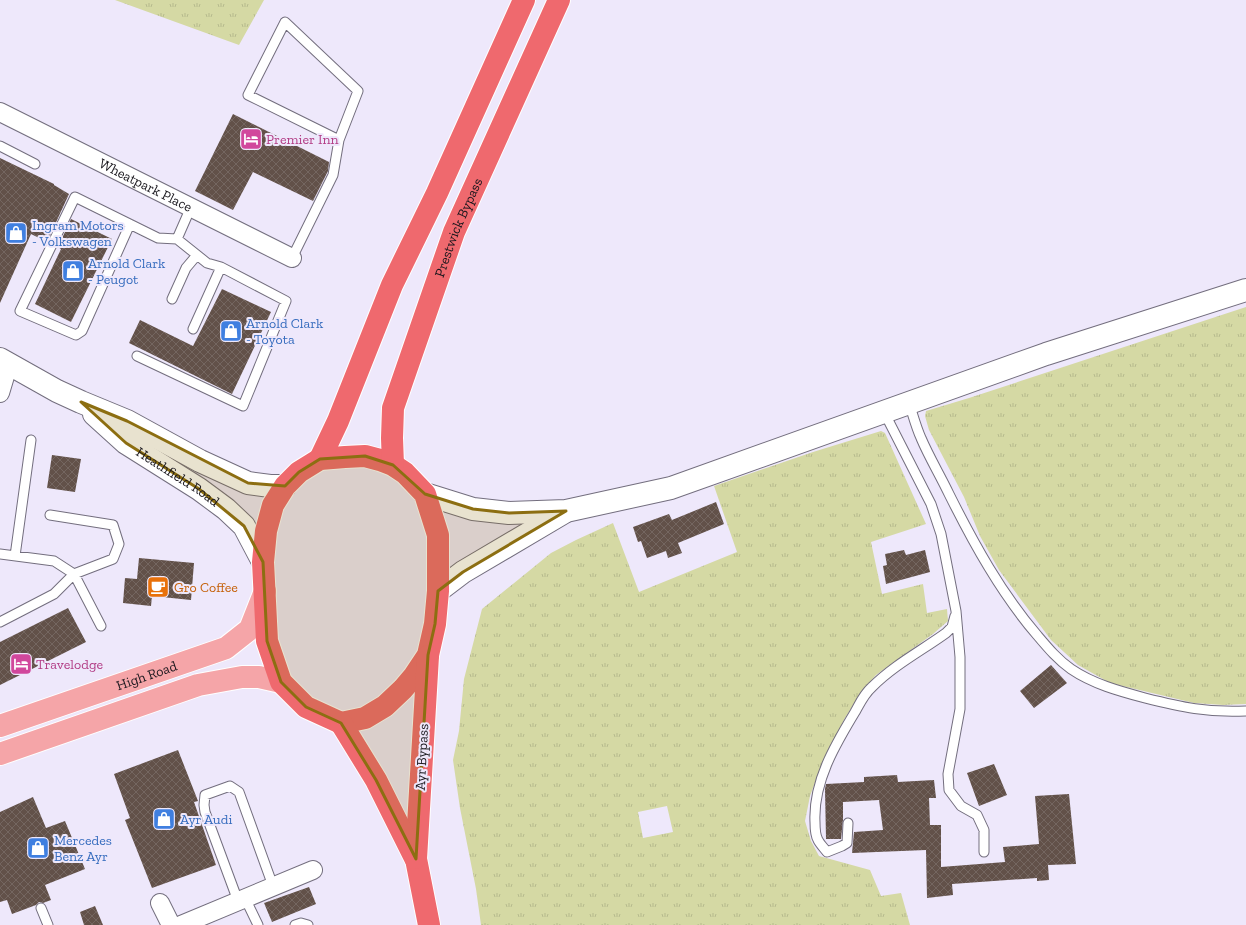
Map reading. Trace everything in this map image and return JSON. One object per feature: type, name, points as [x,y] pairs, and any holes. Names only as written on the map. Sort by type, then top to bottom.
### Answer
[{"type":"highway","points":[[320,459],[338,421],[392,285],[437,193],[524,0]]},
{"type":"highway","name":"Prestwick Bypass","points":[[393,465],[393,408],[454,232],[559,0]]},
{"type":"highway","points":[[345,456],[365,456],[393,465],[405,473],[425,494],[438,535],[438,591],[435,624],[428,655],[414,676],[385,706],[365,718],[341,723],[306,707],[281,682],[267,641],[268,631],[264,605],[265,591],[263,562],[266,531],[273,506],[285,486],[299,472],[320,459],[345,456]]},
{"type":"highway","name":"Ayr Bypass","points":[[428,655],[416,859],[429,925]]},
{"type":"highway","name":"Ayr Bypass","points":[[341,723],[376,780],[416,859]]},
{"type":"main road","points":[[425,494],[473,509],[509,513],[566,511],[671,488],[1046,354],[1246,290]]},
{"type":"main road","name":"Heathfield Road","points":[[4,361],[57,391],[126,421],[200,461],[248,483],[270,486],[285,486]]},
{"type":"main road","name":"Heathfield Road","points":[[81,402],[126,443],[199,489],[226,509],[244,526],[263,562]]},
{"type":"main road","points":[[438,591],[484,558],[566,511]]},
{"type":"main road","name":"High Road","points":[[0,726],[226,648],[250,629],[265,591]]},
{"type":"main road","name":"High Road","points":[[0,754],[198,685],[242,677],[259,677],[281,682]]},
{"type":"street","name":"Wheatpark Place","points":[[0,112],[292,258]]},
{"type":"street","points":[[0,392],[4,361]]},
{"type":"street","points":[[181,925],[313,870]]},
{"type":"street","points":[[160,903],[171,925]]},
{"type":"lane","points":[[292,258],[333,175],[339,140],[358,91],[285,22],[248,95],[339,140]]},
{"type":"lane","points":[[0,146],[35,164]]},
{"type":"lane","points":[[130,224],[82,331],[76,335],[20,311],[75,197],[130,224],[158,238],[177,239],[206,264],[221,267],[286,301],[243,406],[137,356]]},
{"type":"lane","points":[[177,239],[191,207]]},
{"type":"lane","points":[[172,299],[186,268],[197,255]]},
{"type":"lane","points":[[193,329],[221,267]]},
{"type":"lane","points":[[909,403],[921,438],[973,541],[999,584],[1025,620],[1058,659],[1072,670],[1091,680],[1127,693],[1196,710],[1224,712],[1246,710]]},
{"type":"lane","points":[[884,412],[931,504],[941,534],[959,634],[961,691],[960,709],[948,774],[949,790],[961,806],[978,815],[984,830],[984,852]]},
{"type":"lane","points":[[15,556],[31,440]]},
{"type":"lane","points":[[0,622],[54,594],[74,574],[113,559],[119,544],[113,525],[50,515]]},
{"type":"lane","points":[[0,554],[54,561],[74,574],[101,626]]},
{"type":"lane","points":[[848,823],[847,843],[827,852],[818,840],[816,834],[814,815],[816,796],[822,775],[841,736],[862,699],[871,688],[894,668],[946,633],[952,627],[956,611]]},
{"type":"lane","points":[[258,925],[241,900],[205,812],[205,795],[230,786],[239,792],[273,886]]},
{"type":"lane","points":[[41,908],[48,925]]},
{"type":"lane","points":[[296,925],[308,925]]},
{"type":"highlighted area","points":[[81,402],[127,421],[248,483],[285,486],[299,472],[320,459],[365,456],[393,465],[425,494],[473,509],[509,513],[566,511],[463,572],[438,591],[435,624],[428,655],[416,859],[376,780],[341,723],[306,707],[281,682],[267,641],[263,562],[244,526],[199,489],[126,443]]},
{"type":"green space","points":[[115,0],[264,0],[239,45]]},
{"type":"green space","points":[[1246,307],[1246,704],[1223,705],[1194,703],[1110,683],[1078,665],[1051,640],[999,570],[980,536],[964,497],[929,430],[925,416],[926,411]]},
{"type":"green space","points":[[881,431],[885,433],[926,524],[871,542],[882,594],[923,584],[927,613],[947,609],[948,621],[933,634],[876,675],[862,691],[845,718],[823,761],[810,796],[805,821],[811,841],[819,856],[870,870],[881,896],[901,893],[910,925],[481,925],[453,760],[459,731],[464,679],[482,609],[551,553],[613,523],[639,592],[737,552],[714,486],[813,452]],"holes":[[[667,806],[673,832],[643,838],[638,812]]]},
{"type":"building","name":"Premier Inn","points":[[233,114],[329,162],[328,171],[313,201],[253,172],[233,210],[195,191]]},
{"type":"building","name":"Ingram Motors - Volkswagen","points":[[0,158],[54,184],[69,194],[47,242],[31,234],[0,303]]},
{"type":"building","name":"Arnold Clark - Peugot","points":[[71,219],[112,239],[71,322],[35,304],[61,249],[58,247]]},
{"type":"building","name":"Arnold Clark - Toyota","points":[[222,289],[271,312],[232,394],[129,343],[140,320],[193,346]]},
{"type":"building","points":[[52,455],[81,459],[75,492],[47,488]]},
{"type":"building","points":[[716,502],[724,524],[678,543],[682,553],[668,558],[666,551],[647,558],[641,541],[638,542],[633,527],[669,514],[672,520]]},
{"type":"building","points":[[904,550],[906,555],[925,550],[930,572],[886,584],[883,566],[887,565],[885,554]]},
{"type":"building","name":"Gro Coffee","points":[[139,558],[194,563],[191,600],[152,596],[151,606],[123,603],[125,578],[137,579]]},
{"type":"building","name":"Travelodge","points":[[68,608],[86,642],[0,685],[0,642]]},
{"type":"building","points":[[1051,665],[1067,683],[1034,708],[1020,691]]},
{"type":"building","name":"Ayr Audi","points":[[178,750],[198,801],[194,802],[216,865],[152,888],[125,820],[130,818],[114,774]]},
{"type":"building","points":[[994,764],[1007,795],[979,806],[967,773]]},
{"type":"building","points":[[897,775],[898,782],[934,780],[936,798],[929,798],[930,825],[941,825],[941,867],[1005,862],[1003,847],[1039,844],[1035,796],[1069,794],[1076,864],[1048,865],[1049,880],[1037,881],[1037,878],[952,884],[953,895],[927,898],[926,850],[852,853],[854,832],[883,830],[879,800],[843,802],[841,839],[826,839],[826,784],[864,782],[864,777]]},
{"type":"building","name":"Mercedes Benz Ayr","points":[[33,797],[46,828],[65,821],[85,869],[45,885],[51,900],[43,903],[39,902],[36,905],[12,914],[7,900],[0,902],[0,812]]},
{"type":"building","points":[[309,887],[316,904],[272,922],[264,903]]},
{"type":"building","points":[[95,906],[103,925],[84,925],[80,912]]},
{"type":"place","name":"Premier Inn","points":[[251,139]]},
{"type":"place","name":"Ingram Motors - Volkswagen","points":[[16,233]]},
{"type":"place","name":"Arnold Clark - Peugot","points":[[73,271]]},
{"type":"place","name":"Arnold Clark - Toyota","points":[[231,331]]},
{"type":"place","name":"Gro Coffee","points":[[158,587]]},
{"type":"place","name":"Travelodge","points":[[21,664]]},
{"type":"place","name":"Ayr Audi","points":[[164,819]]},
{"type":"place","name":"Mercedes Benz Ayr","points":[[38,848]]}]
